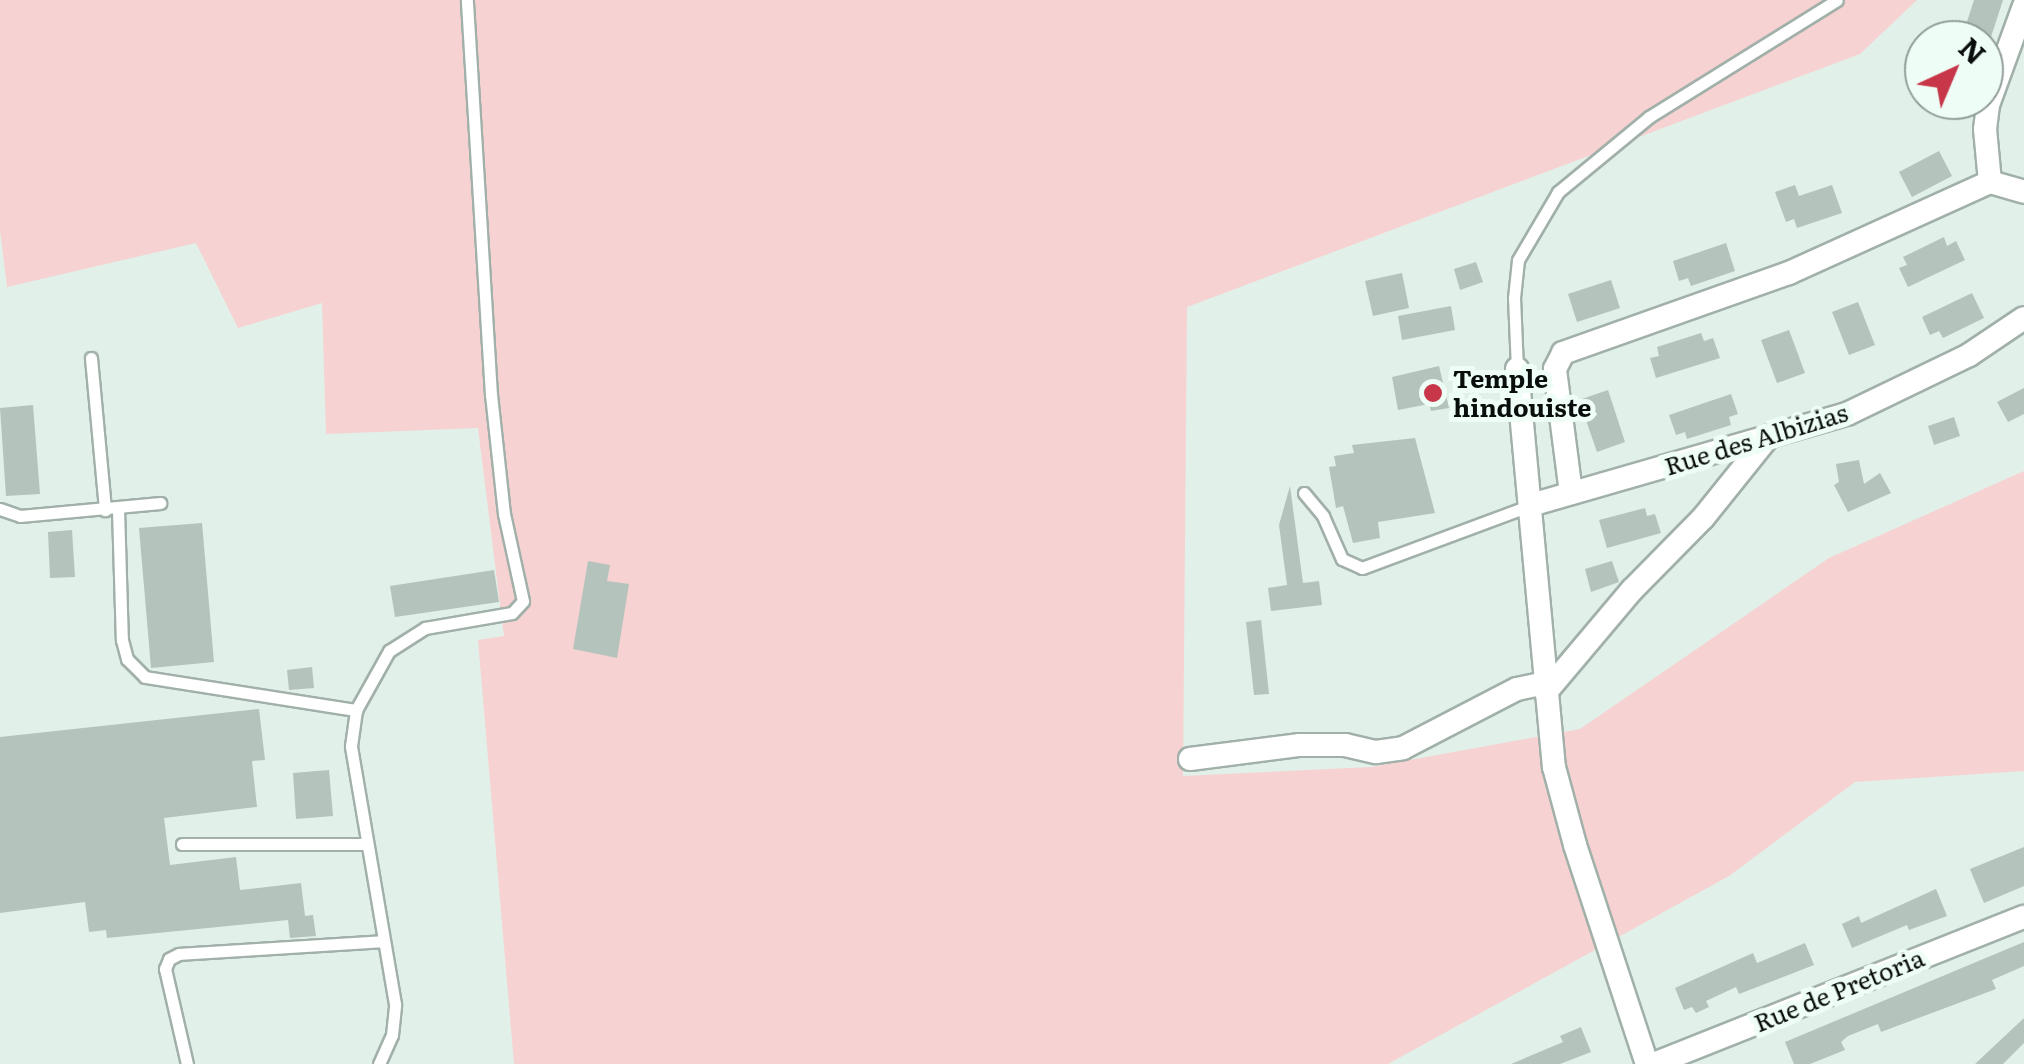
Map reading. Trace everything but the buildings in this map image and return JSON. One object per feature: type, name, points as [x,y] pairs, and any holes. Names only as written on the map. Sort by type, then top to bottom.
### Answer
[{"type":"street","points":[[1990,182],[1988,105],[2024,6]]},
{"type":"street","points":[[1571,493],[1555,369],[1563,353],[1789,273],[1990,182],[2024,192]]},
{"type":"street","name":"Rue des Albizias","points":[[1531,505],[1846,414],[1969,354],[2024,318]]},
{"type":"street","points":[[1517,369],[1554,767],[1575,845],[1646,1064]]},
{"type":"street","points":[[1190,759],[1300,745],[1345,746],[1376,752],[1403,748],[1517,689],[1545,687],[1703,518],[1768,436]]},
{"type":"street","name":"Rue de Pretoria","points":[[1654,1064],[2024,917]]},
{"type":"lane","points":[[379,1064],[392,1035],[395,1004],[351,746],[356,710],[389,651],[425,628],[512,612],[523,601],[504,514],[490,376],[467,0]]},
{"type":"lane","points":[[1517,369],[1514,298],[1518,260],[1558,192],[1649,118],[1837,0]]},
{"type":"lane","points":[[91,358],[127,659],[145,677],[356,710]]},
{"type":"lane","points":[[1304,493],[1323,516],[1342,559],[1362,568],[1531,505]]},
{"type":"lane","points":[[0,509],[20,516],[160,503]]},
{"type":"lane","points":[[182,844],[368,844]]},
{"type":"lane","points":[[187,1064],[165,969],[170,959],[179,954],[384,940]]},
{"type":"shaded area","points":[[0,0],[1917,0],[1860,54],[1187,307],[1183,776],[1372,767],[1580,729],[1829,558],[2024,471],[2024,771],[1855,782],[1729,876],[1388,1064],[514,1064],[478,640],[504,636],[478,428],[326,434],[322,303],[238,328],[196,243],[7,287],[0,230]]},
{"type":"place","name":"Temple hindouiste","points":[[1433,393]]}]
